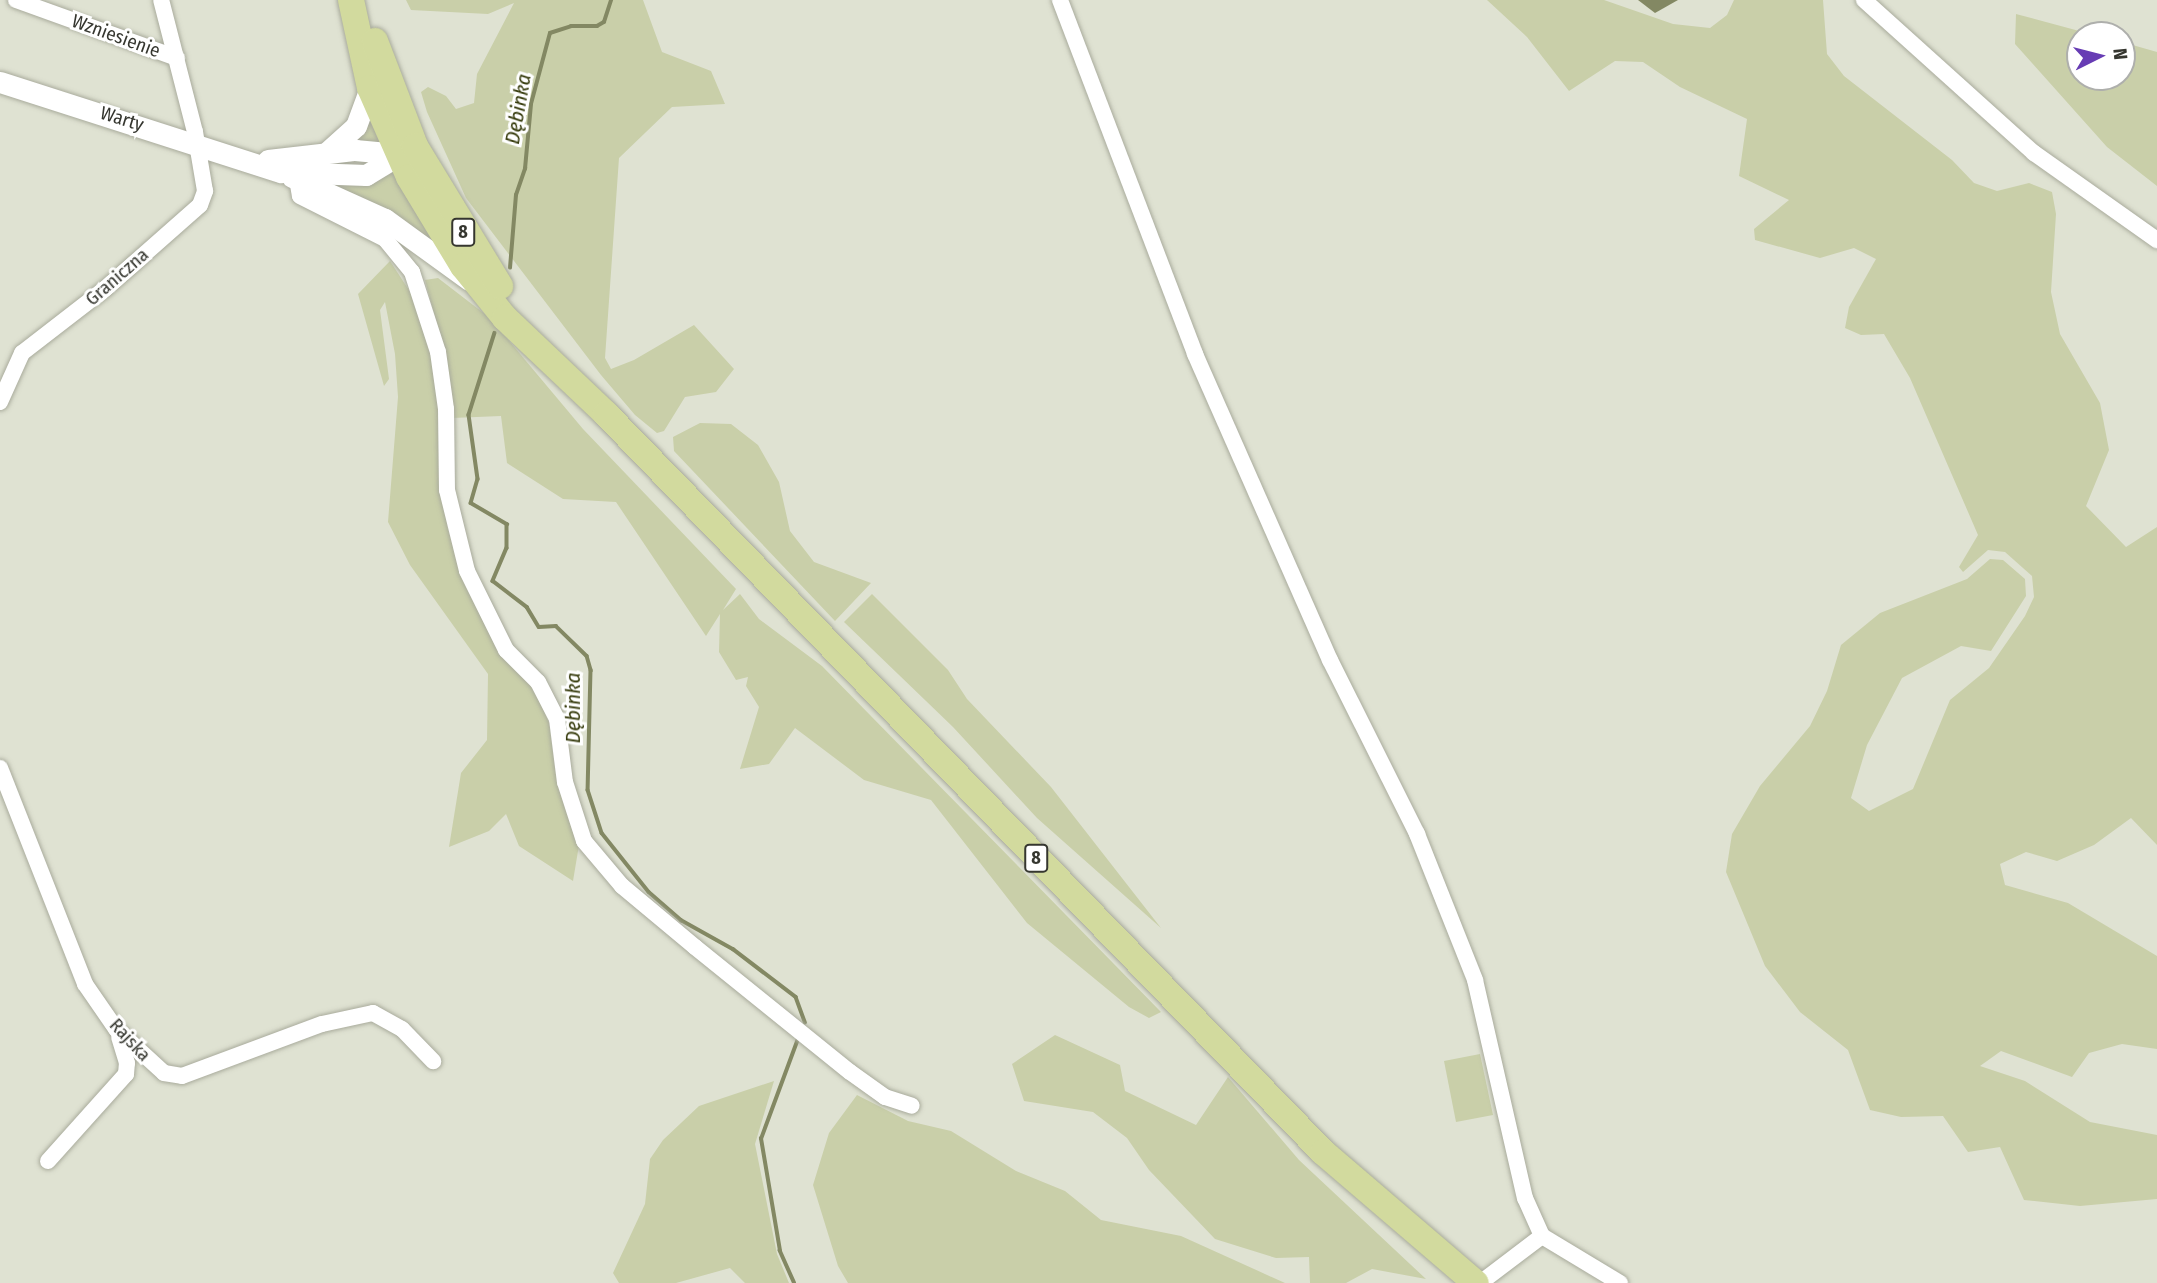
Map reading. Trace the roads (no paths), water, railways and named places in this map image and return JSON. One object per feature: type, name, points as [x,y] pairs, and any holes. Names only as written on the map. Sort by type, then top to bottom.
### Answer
[{"type":"highway","name":"8","points":[[351,0],[370,88],[407,150],[464,233],[513,315]]},
{"type":"highway","name":"8","points":[[366,0],[407,150],[433,221],[477,286],[513,315],[1323,1152],[1478,1283]]},
{"type":"main road","name":"Warty","points":[[0,82],[196,142],[289,176],[366,175],[382,169],[407,150]]},
{"type":"main road","points":[[326,153],[356,126],[370,88]]},
{"type":"main road","name":"Warty","points":[[243,158],[284,160],[326,153],[407,150]]},
{"type":"main road","points":[[289,176],[385,219],[477,286]]},
{"type":"street","name":"Wzniesienie","points":[[16,0],[177,58]]},
{"type":"street","name":"Graniczna","points":[[0,402],[22,353],[106,288],[200,205],[205,191],[196,142],[161,0]]},
{"type":"street","points":[[1060,0],[1195,354],[1329,660],[1417,834],[1475,980],[1525,1198],[1542,1236],[1620,1283]]},
{"type":"street","points":[[1864,0],[2034,153],[2157,240]]},
{"type":"street","points":[[289,176],[300,196],[385,239],[412,272],[438,352],[446,409],[447,490],[467,571],[506,650],[538,682],[557,719],[565,782],[584,841],[622,886],[695,947],[850,1072],[885,1097],[912,1106]]},
{"type":"street","name":"Rajska","points":[[0,768],[85,985],[116,1029],[164,1073],[182,1076],[322,1024],[373,1013],[402,1029],[433,1061]]},
{"type":"street","points":[[48,1161],[126,1074],[127,1063],[116,1029]]},
{"type":"street","points":[[1478,1283],[1542,1236]]},
{"type":"waterway","name":"Dębinka","points":[[510,268],[516,195],[525,169],[531,104],[550,33],[571,26],[597,26],[604,22],[611,0]]},
{"type":"waterway","name":"Dębinka","points":[[495,333],[469,415],[478,479],[471,503],[507,524],[507,548],[493,581],[527,607],[539,627],[556,626],[587,656],[591,670],[588,790],[602,833],[649,892],[681,920],[733,949],[796,997],[805,1022]]},
{"type":"waterway","name":"Dębinka","points":[[794,1283],[780,1251],[761,1139],[798,1039]]}]
